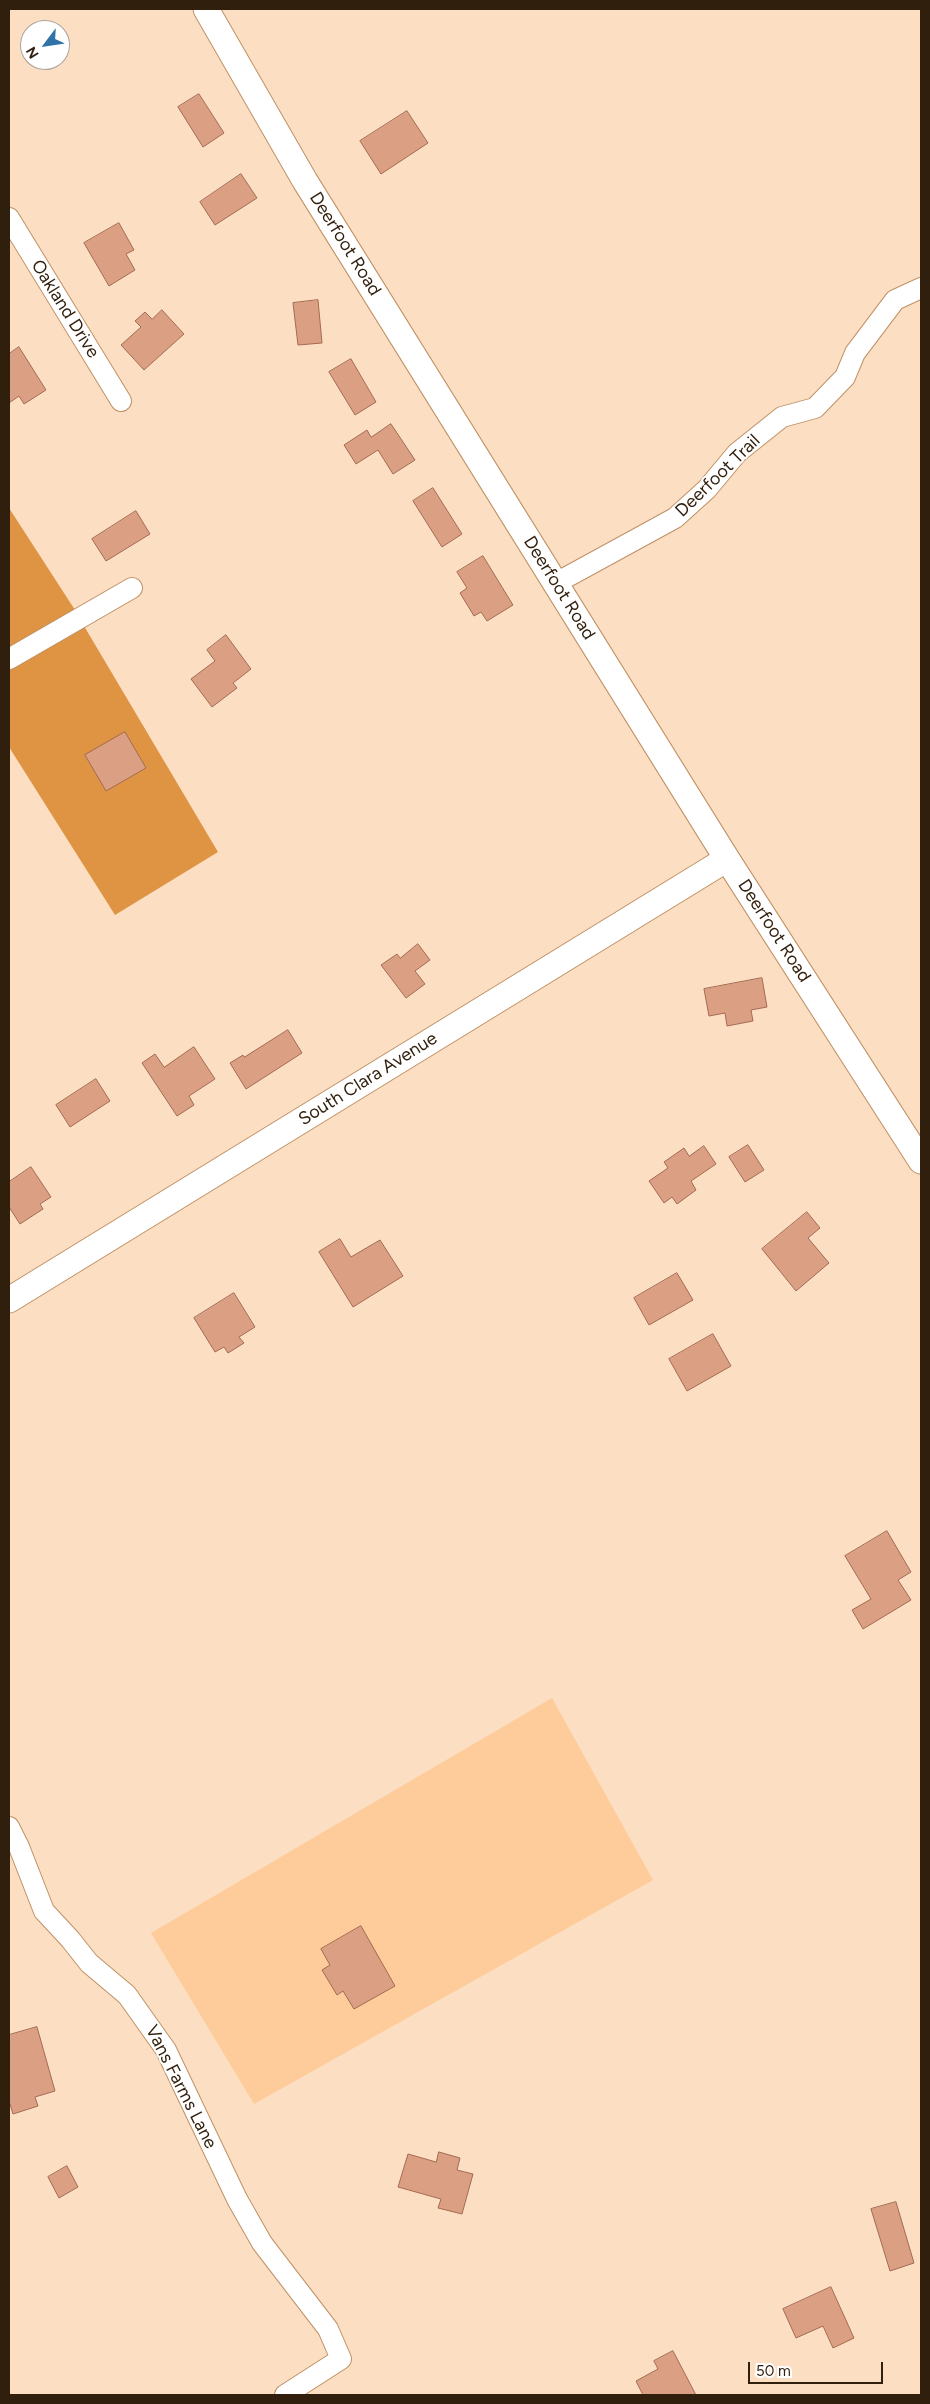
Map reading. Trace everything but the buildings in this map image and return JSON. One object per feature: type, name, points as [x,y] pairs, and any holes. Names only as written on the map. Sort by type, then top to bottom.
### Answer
[{"type":"street","name":"Deerfoot Road","points":[[206,9],[305,181],[727,858],[921,1161]]},
{"type":"street","name":"Oakland Drive","points":[[9,218],[121,401]]},
{"type":"street","name":"Deerfoot Trail","points":[[556,583],[675,518],[707,490],[737,453],[782,417],[816,408],[845,377],[855,353],[895,300],[921,288]]},
{"type":"street","points":[[9,659],[132,588]]},
{"type":"street","name":"South Clara Avenue","points":[[9,1300],[727,858]]},
{"type":"street","name":"Vans Farms Lane","points":[[9,1827],[19,1847],[44,1911],[89,1963],[127,1996],[166,2050],[229,2182],[262,2243],[328,2329],[341,2359],[285,2395]]},
{"type":"shaded area","points":[[9,508],[75,610],[9,648]]},
{"type":"shaded area","points":[[84,626],[218,852],[115,915],[9,747],[9,669]]},
{"type":"shaded area","points":[[552,1698],[653,1880],[254,2104],[151,1933]]}]
